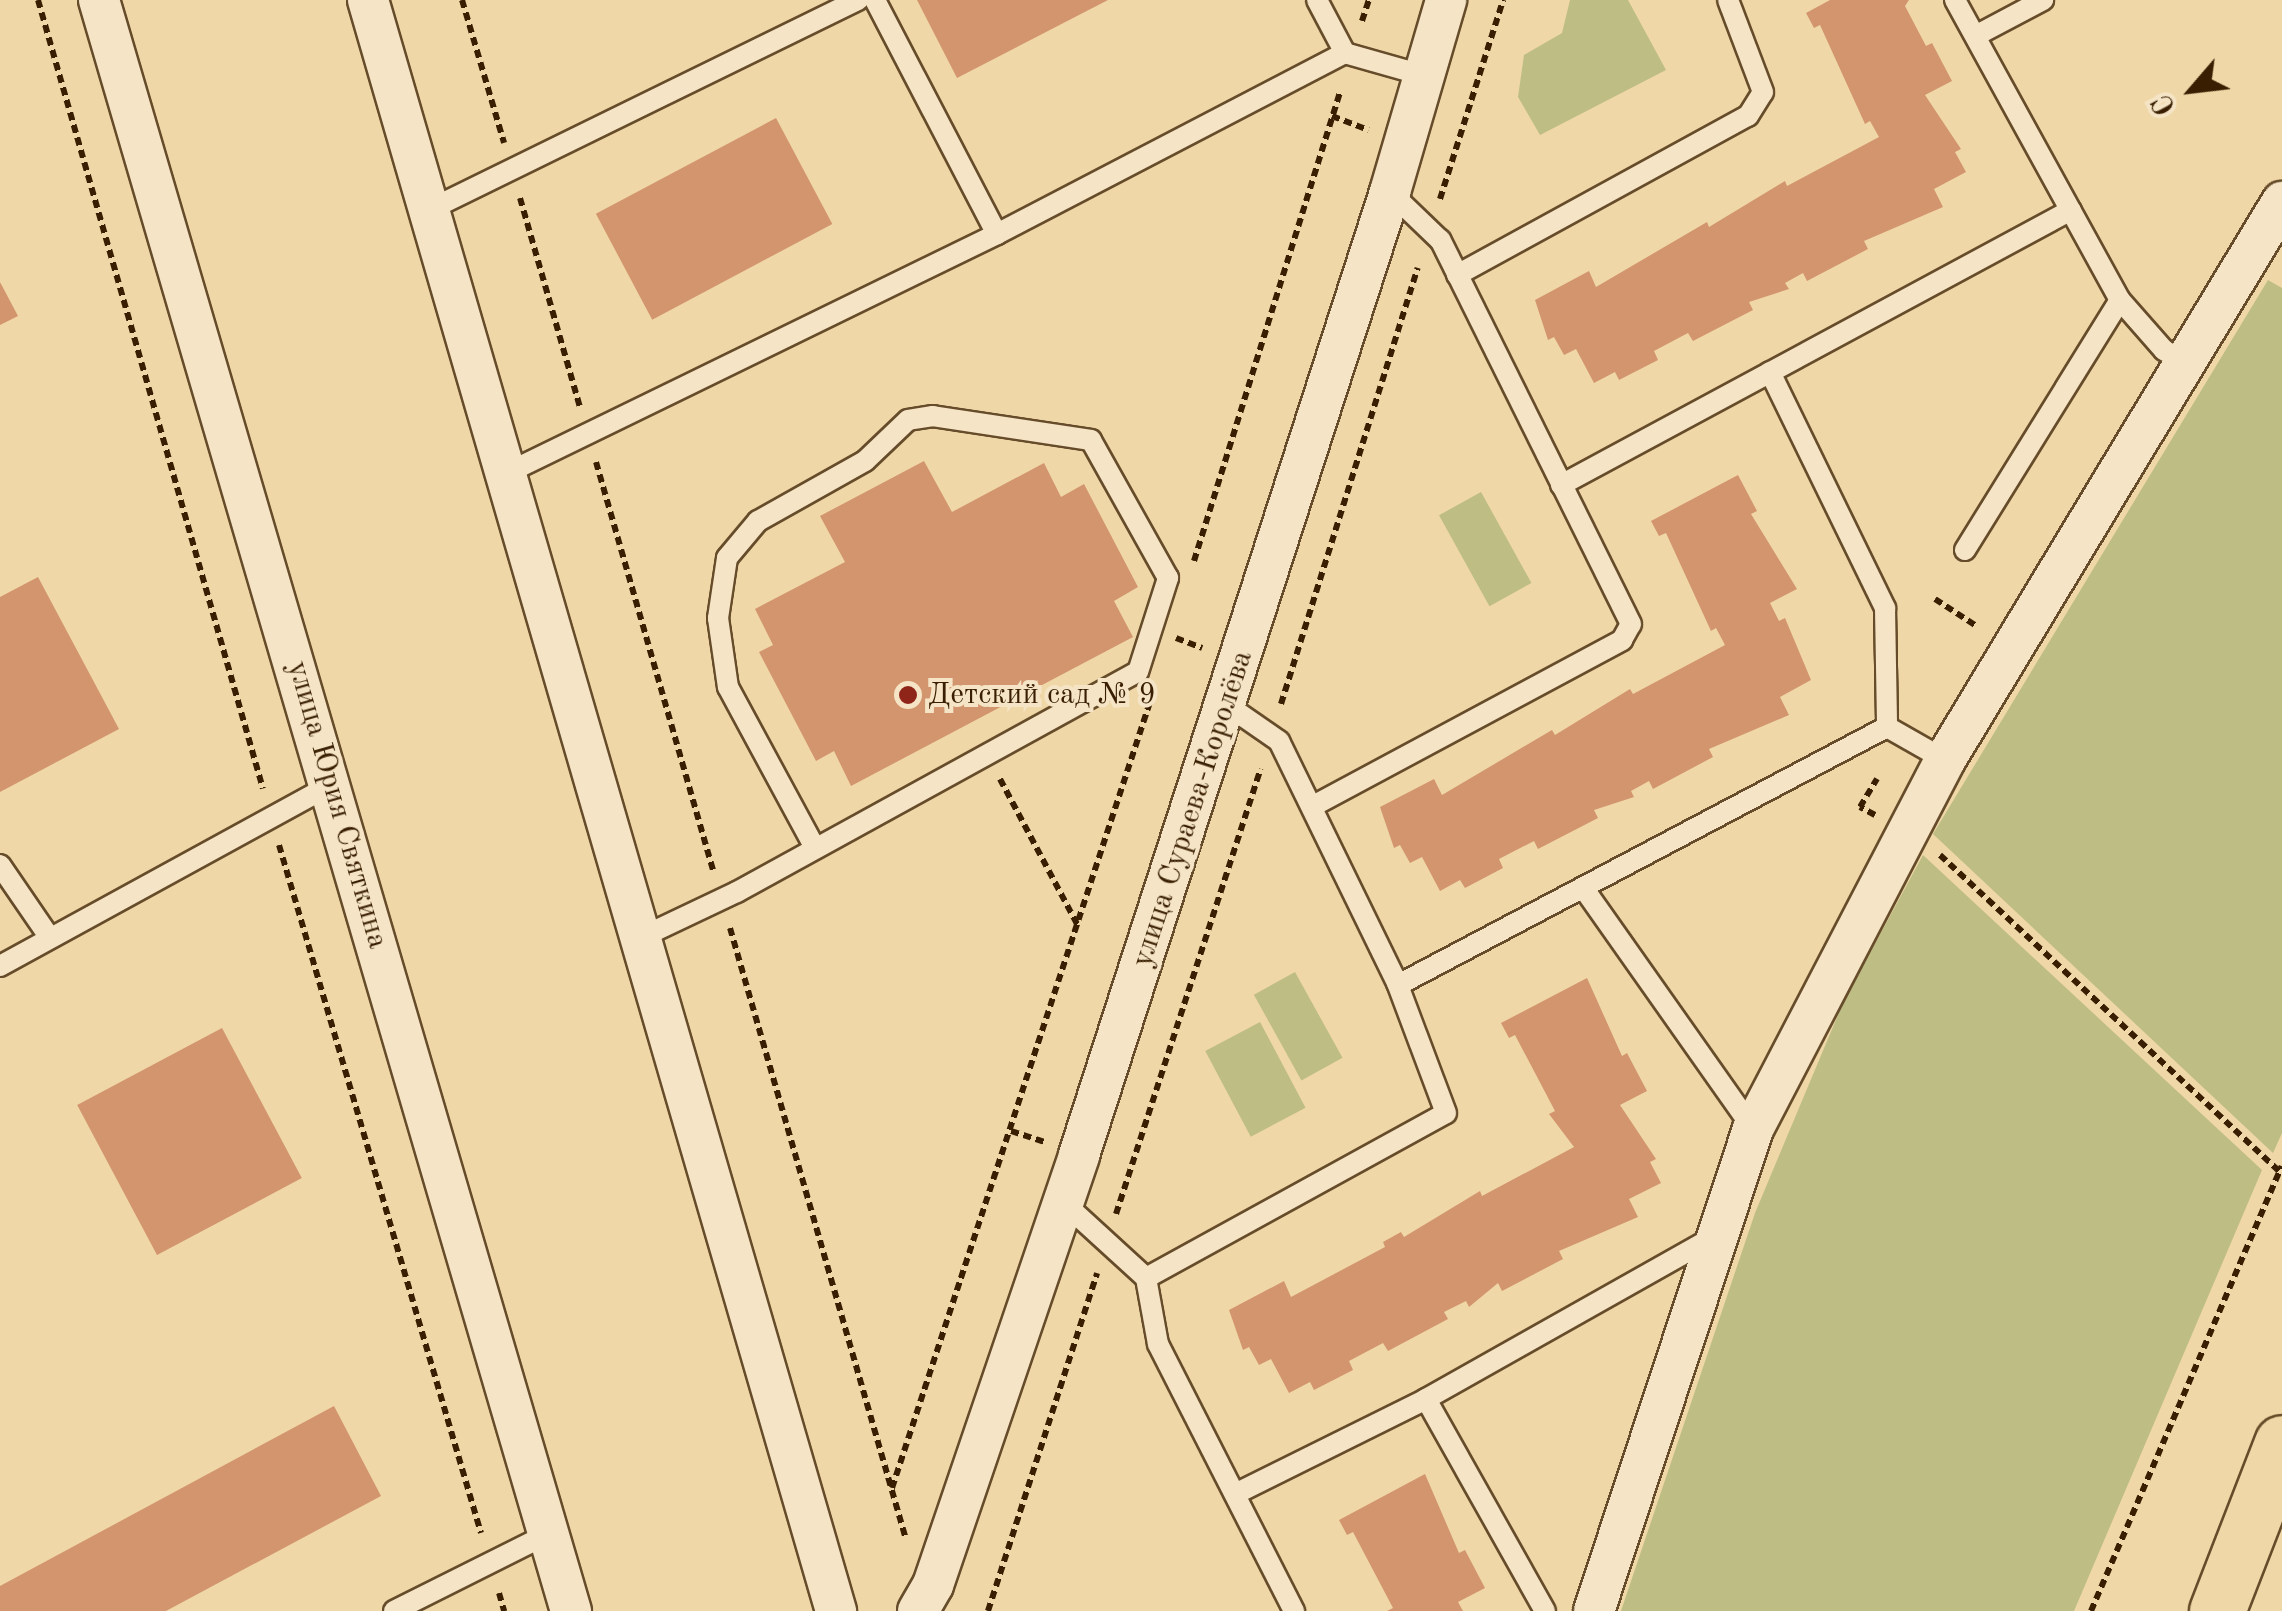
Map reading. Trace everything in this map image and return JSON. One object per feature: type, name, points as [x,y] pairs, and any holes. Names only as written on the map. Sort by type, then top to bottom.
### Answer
[{"type":"main road","points":[[2218,1611],[2282,1442]]},
{"type":"street","name":"улица Юрия Святкина","points":[[98,0],[332,784],[570,1611]]},
{"type":"street","points":[[368,0],[836,1611]]},
{"type":"street","name":"улица Сураева-Королёва","points":[[921,1606],[1064,1203],[1227,705],[1390,192],[1446,0]]},
{"type":"street","points":[[1594,1611],[1753,1129],[1945,760],[2282,202]]},
{"type":"lane","points":[[429,210],[858,0]]},
{"type":"lane","points":[[875,0],[997,234]]},
{"type":"lane","points":[[1317,0],[1346,53]]},
{"type":"lane","points":[[1457,275],[1748,116],[1763,92],[1728,0]]},
{"type":"lane","points":[[1955,0],[2120,300],[2164,350],[2184,362]]},
{"type":"lane","points":[[1977,35],[2043,0]]},
{"type":"lane","points":[[506,474],[997,234],[1346,53],[1422,75]]},
{"type":"lane","points":[[1313,806],[1622,640],[1631,624],[1457,275],[1430,230],[1390,192]]},
{"type":"lane","points":[[1561,484],[2071,210]]},
{"type":"lane","points":[[1965,550],[2120,300]]},
{"type":"lane","points":[[1770,372],[1885,608],[1887,727]]},
{"type":"lane","points":[[640,938],[721,898],[1138,672],[1168,578],[1091,440],[933,416],[908,420],[865,461],[758,520],[727,558],[718,618],[728,688],[814,846]]},
{"type":"lane","points":[[1146,1278],[1446,1113],[1398,985],[1313,806],[1272,735],[1227,705]]},
{"type":"lane","points":[[1887,727],[1945,760]]},
{"type":"lane","points":[[1398,985],[1887,727]]},
{"type":"lane","points":[[0,966],[48,935],[332,784]]},
{"type":"lane","points":[[0,865],[48,935]]},
{"type":"lane","points":[[1584,889],[1753,1129]]},
{"type":"lane","points":[[1064,1203],[1146,1278],[1158,1344],[1294,1611]]},
{"type":"lane","points":[[1235,1494],[1426,1399],[1722,1232]]},
{"type":"lane","points":[[1426,1399],[1545,1611]]},
{"type":"lane","points":[[394,1611],[546,1535]]},
{"type":"path","points":[[462,0],[891,1489],[921,1606]]},
{"type":"path","points":[[988,1611],[1272,735],[1504,0]]},
{"type":"path","points":[[1188,580],[1332,116]]},
{"type":"path","points":[[1935,599],[1975,624]]},
{"type":"path","points":[[1165,654],[1176,617]]},
{"type":"path","points":[[891,1489],[1079,927],[1153,690]]},
{"type":"path","points":[[987,755],[1079,927]]},
{"type":"path","points":[[1860,807],[1877,780]]},
{"type":"path","points":[[1931,847],[2281,1169],[2091,1611]]},
{"type":"shaded area","points":[[1570,0],[1628,0],[1666,70],[1540,135],[1518,97],[1524,55],[1562,33]]},
{"type":"shaded area","points":[[2268,280],[2282,288],[2282,1133],[2273,1153],[1933,834]]},
{"type":"shaded area","points":[[1481,492],[1531,583],[1489,606],[1439,515]]},
{"type":"shaded area","points":[[1923,855],[2262,1170],[2074,1611],[1621,1611],[1755,1213],[1843,1003]]},
{"type":"shaded area","points":[[1295,972],[1343,1058],[1301,1080],[1254,995]]},
{"type":"shaded area","points":[[1260,1022],[1306,1108],[1251,1137],[1205,1051]]},
{"type":"building","points":[[917,0],[1108,0],[957,78]]},
{"type":"building","points":[[1830,0],[1909,0],[1905,6],[1926,46],[1932,43],[1952,81],[1925,95],[1961,149],[1955,152],[1966,172],[1934,189],[1943,207],[1864,241],[1868,249],[1807,281],[1803,273],[1785,283],[1789,289],[1749,302],[1753,310],[1693,341],[1688,333],[1654,351],[1658,360],[1619,380],[1615,372],[1594,383],[1576,349],[1564,355],[1554,337],[1548,340],[1535,300],[1589,271],[1596,287],[1707,222],[1709,227],[1785,181],[1787,186],[1879,137],[1870,121],[1865,124],[1820,25],[1814,28],[1806,13]]},
{"type":"building","points":[[776,118],[832,224],[652,320],[596,214]]},
{"type":"building","points":[[0,282],[18,316],[0,325]]},
{"type":"building","points":[[924,461],[952,512],[1044,463],[1061,497],[1084,484],[1138,587],[1114,601],[1133,637],[851,786],[834,751],[816,761],[759,652],[773,645],[755,609],[845,562],[820,516]]},
{"type":"building","points":[[1738,475],[1757,511],[1751,514],[1797,589],[1770,603],[1779,621],[1785,618],[1811,680],[1780,697],[1789,715],[1709,749],[1713,757],[1653,789],[1649,781],[1631,791],[1634,797],[1594,810],[1598,818],[1538,849],[1534,841],[1499,859],[1503,868],[1465,888],[1460,880],[1440,891],[1422,857],[1410,863],[1400,845],[1394,848],[1380,807],[1434,779],[1442,795],[1552,730],[1555,735],[1630,689],[1633,694],[1725,645],[1716,628],[1711,631],[1666,533],[1659,536],[1651,521]]},
{"type":"building","points":[[38,577],[119,729],[0,792],[0,597]]},
{"type":"building","points":[[1587,978],[1622,1056],[1627,1053],[1647,1091],[1620,1105],[1656,1159],[1650,1162],[1661,1183],[1629,1199],[1638,1217],[1559,1251],[1563,1259],[1502,1291],[1498,1283],[1469,1307],[1466,1301],[1444,1312],[1448,1319],[1388,1351],[1383,1343],[1349,1361],[1353,1370],[1314,1390],[1310,1382],[1289,1393],[1271,1359],[1259,1365],[1249,1347],[1243,1350],[1229,1310],[1284,1281],[1291,1297],[1385,1247],[1383,1242],[1401,1232],[1404,1237],[1480,1191],[1482,1196],[1574,1147],[1549,1114],[1555,1111],[1515,1035],[1509,1038],[1501,1023]]},
{"type":"building","points":[[222,1028],[302,1178],[157,1255],[77,1105]]},
{"type":"building","points":[[334,1406],[381,1496],[166,1611],[0,1611],[0,1586]]},
{"type":"building","points":[[1425,1474],[1459,1553],[1465,1550],[1485,1588],[1458,1602],[1463,1611],[1387,1611],[1393,1608],[1353,1532],[1347,1535],[1339,1520]]},
{"type":"place","name":"Детский сад № 9","points":[[908,695]]}]
